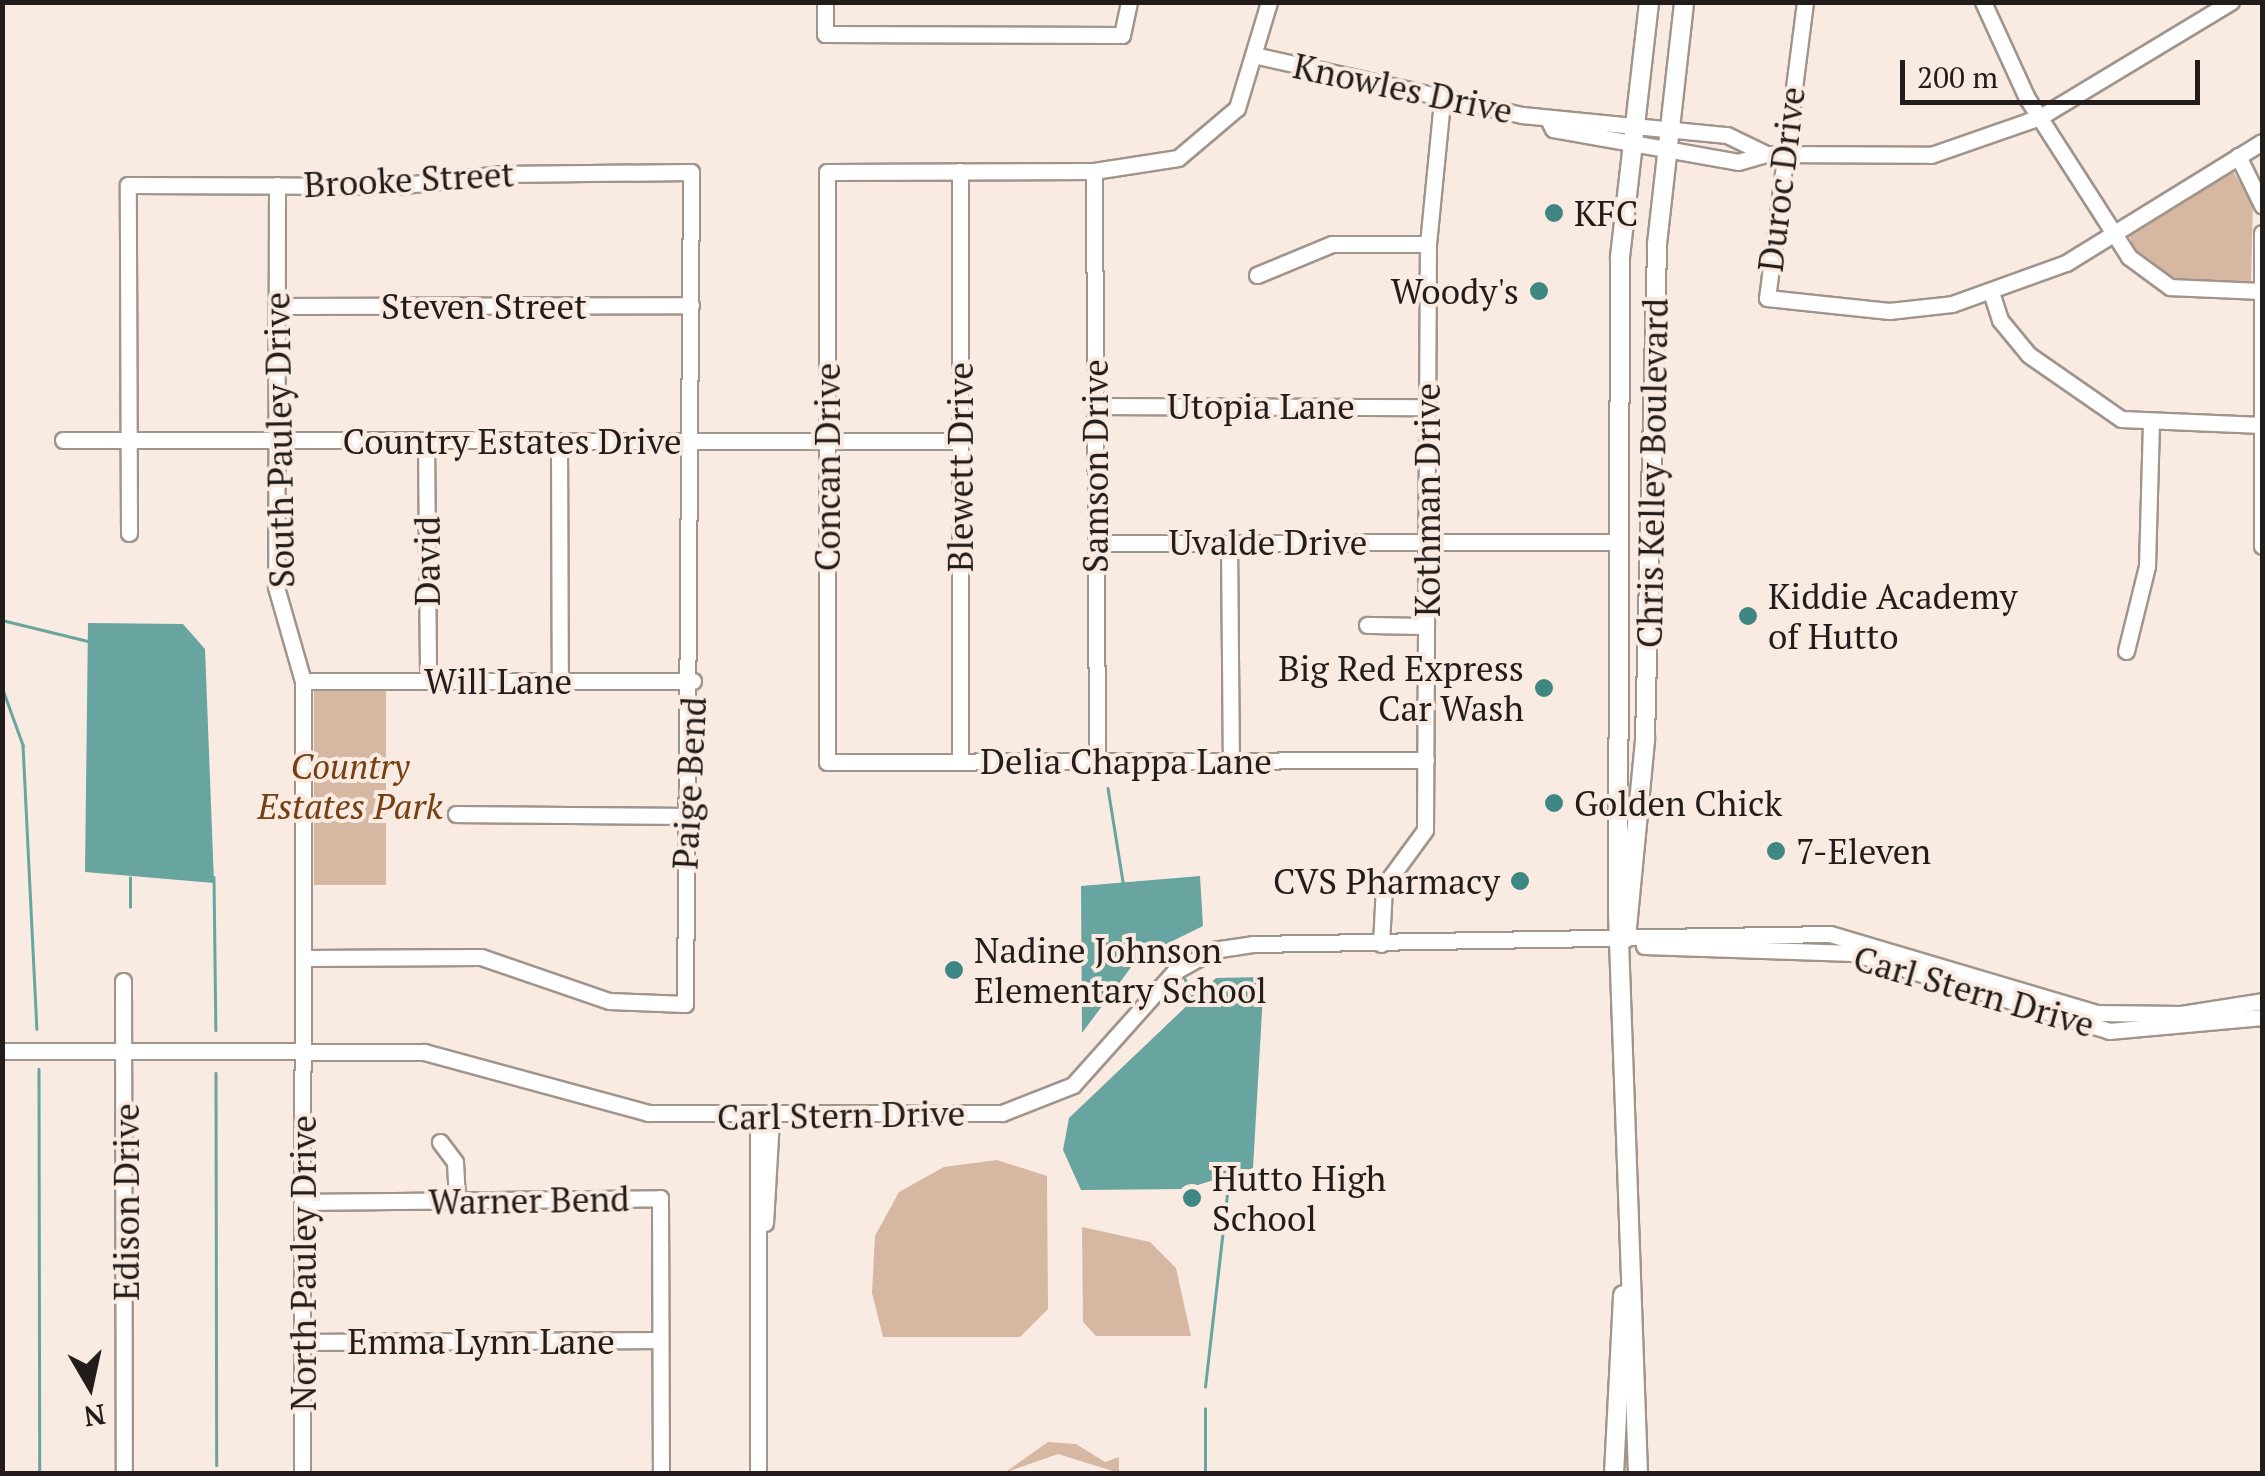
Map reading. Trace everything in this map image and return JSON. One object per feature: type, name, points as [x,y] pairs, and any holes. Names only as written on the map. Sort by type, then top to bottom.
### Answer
[{"type":"main road","name":"Chris Kelley Boulevard","points":[[1614,1474],[1626,1272],[1620,542],[1628,136],[1649,2]]},
{"type":"main road","name":"Chris Kelley Boulevard","points":[[1625,942],[1645,739],[1664,142],[1684,2]]},
{"type":"main road","name":"Chris Kelley Boulevard","points":[[1626,1272],[1639,1362],[1638,1474]]},
{"type":"street","points":[[825,2],[825,34],[1122,36],[1130,2]]},
{"type":"street","points":[[960,172],[1094,171],[1150,166],[1203,145],[1237,108],[1258,56],[1269,2]]},
{"type":"street","name":"Duroc Drive","points":[[1805,2],[1773,154],[1767,298],[1888,311],[1991,292],[2115,235],[2262,142]]},
{"type":"street","points":[[1983,2],[2040,118],[2115,235],[2148,276],[2170,287],[2260,291]]},
{"type":"street","name":"Knowles Drive","points":[[1258,56],[1442,100],[1664,142],[1738,162],[1773,154],[1931,155],[2040,118],[2231,2]]},
{"type":"street","name":"Kothman Drive","points":[[1381,944],[1384,886],[1424,840],[1428,244],[1442,100]]},
{"type":"street","name":"Knowles Drive","points":[[1664,142],[1727,135],[1773,154]]},
{"type":"street","points":[[2238,156],[2262,205]]},
{"type":"street","name":"Samson Drive","points":[[1094,171],[1097,761]]},
{"type":"street","name":"Brooke Street","points":[[128,440],[128,185],[277,186],[692,172]]},
{"type":"street","name":"Paige Bend","points":[[304,958],[481,957],[609,1001],[685,1004],[684,816],[693,682],[692,172]]},
{"type":"street","name":"Concan Drive","points":[[827,762],[827,172],[960,172]]},
{"type":"street","name":"Blewett Drive","points":[[960,172],[960,762]]},
{"type":"street","name":"South Pauley Drive","points":[[277,186],[276,587],[303,680],[304,1052]]},
{"type":"street","points":[[2262,232],[2262,546]]},
{"type":"street","points":[[1257,275],[1332,244],[1428,244]]},
{"type":"street","points":[[1991,292],[2000,320],[2029,355],[2120,420],[2151,425],[2261,425]]},
{"type":"street","name":"Steven Street","points":[[276,306],[691,305]]},
{"type":"street","name":"Utopia Lane","points":[[1095,406],[1427,407]]},
{"type":"street","points":[[2126,651],[2147,566],[2151,425]]},
{"type":"street","name":"Country Estates Drive","points":[[63,440],[960,441]]},
{"type":"street","points":[[128,440],[129,533]]},
{"type":"street","name":"David","points":[[426,440],[428,681]]},
{"type":"street","points":[[559,441],[560,681]]},
{"type":"street","points":[[1229,542],[1231,761]]},
{"type":"street","name":"Uvalde Drive","points":[[1096,543],[1620,542]]},
{"type":"street","points":[[1367,625],[1426,626]]},
{"type":"street","name":"Will Lane","points":[[303,680],[693,682]]},
{"type":"street","name":"Delia Chappa Lane","points":[[827,762],[1426,760]]},
{"type":"street","points":[[456,814],[684,816]]},
{"type":"street","name":"Carl Stern Drive","points":[[2,1051],[454,1055],[648,1113],[764,1118],[1026,1110],[1073,1085],[1164,982],[1200,956],[1253,944],[1853,936],[2098,1014],[2170,1015],[2262,1000]]},
{"type":"street","name":"Carl Stern Drive","points":[[1625,942],[1853,953],[2109,1031],[2262,1017]]},
{"type":"street","name":"Edison Drive","points":[[123,981],[128,1050],[124,1474]]},
{"type":"street","name":"North Pauley Drive","points":[[302,1474],[304,1052]]},
{"type":"street","points":[[758,1474],[764,1118]]},
{"type":"street","points":[[440,1142],[455,1162],[457,1201]]},
{"type":"street","name":"Warner Bend","points":[[303,1202],[660,1198],[662,1474]]},
{"type":"street","name":"Emma Lynn Lane","points":[[302,1342],[660,1340]]},
{"type":"green space","points":[[2231,169],[2253,201],[2251,281],[2178,282],[2138,258],[2129,235]]},
{"type":"green space","name":"Country Estates Park","points":[[314,688],[386,688],[386,885],[314,885]]},
{"type":"green space","points":[[997,1160],[1047,1176],[1048,1309],[1020,1337],[883,1337],[872,1293],[875,1236],[899,1192],[944,1167]]},
{"type":"green space","points":[[1082,1227],[1150,1242],[1176,1268],[1191,1336],[1096,1336],[1083,1322]]},
{"type":"green space","points":[[1048,1442],[1076,1444],[1105,1462],[1119,1457],[1119,1473],[1058,1454],[1004,1473]]},
{"type":"water","points":[[88,623],[183,624],[205,649],[214,883],[85,872]]},
{"type":"water","points":[[1200,876],[1203,926],[1138,958],[1082,1033],[1081,886]]},
{"type":"water","points":[[1264,977],[1253,1168],[1185,1189],[1081,1190],[1063,1150],[1069,1118],[1216,978]]},
{"type":"waterway","points":[[2,620],[88,641]]},
{"type":"waterway","points":[[2,687],[23,745],[37,1029]]},
{"type":"waterway","points":[[1108,788],[1123,882]]},
{"type":"waterway","points":[[214,877],[216,1030]]},
{"type":"waterway","points":[[130,878],[130,907]]},
{"type":"waterway","points":[[1159,939],[1172,959]]},
{"type":"waterway","points":[[1185,979],[1193,996]]},
{"type":"waterway","points":[[39,1069],[40,1474]]},
{"type":"waterway","points":[[216,1073],[217,1465]]},
{"type":"waterway","points":[[1205,1387],[1229,1175]]},
{"type":"waterway","points":[[1205,1409],[1205,1474]]},
{"type":"place","name":"KFC","points":[[1554,213]]},
{"type":"place","name":"Woody's","points":[[1539,291]]},
{"type":"place","name":"Kiddie Academy of Hutto","points":[[1748,616]]},
{"type":"place","name":"Big Red Express Car Wash","points":[[1544,688]]},
{"type":"place","name":"Golden Chick","points":[[1554,803]]},
{"type":"place","name":"7-Eleven","points":[[1776,851]]},
{"type":"place","name":"CVS Pharmacy","points":[[1520,881]]},
{"type":"place","name":"Nadine Johnson Elementary School","points":[[954,970]]},
{"type":"place","name":"Hutto High School","points":[[1192,1198]]}]
